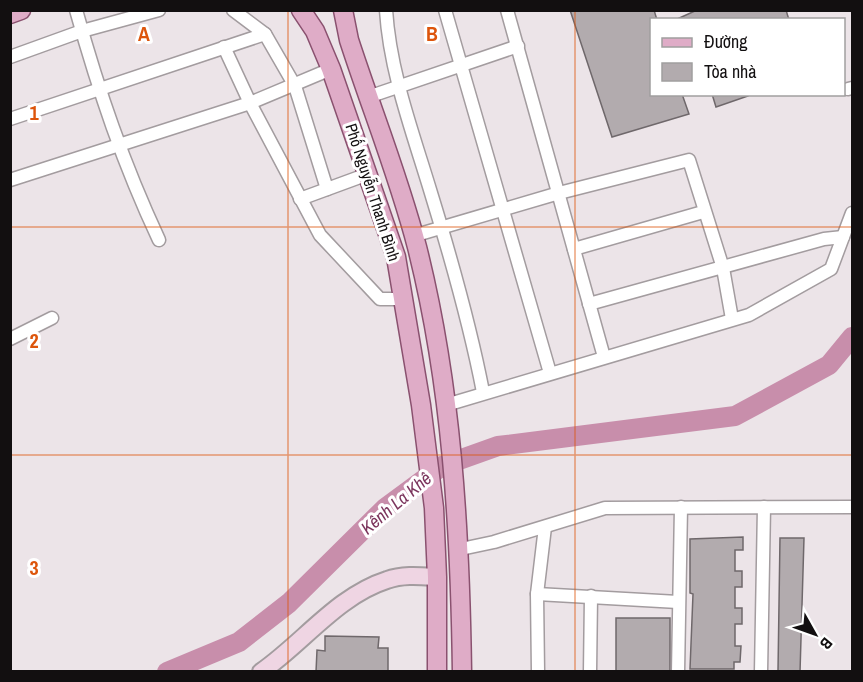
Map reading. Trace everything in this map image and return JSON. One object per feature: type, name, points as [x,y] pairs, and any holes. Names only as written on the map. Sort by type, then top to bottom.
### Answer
[{"type":"main road","points":[[10,14],[21,10]]},
{"type":"main road","name":"Phố Nguyễn Thanh Bình","points":[[302,10],[315,31],[332,69],[396,257],[423,418],[434,508],[437,577]]},
{"type":"main road","name":"Phố Nguyễn Thanh Bình","points":[[343,10],[349,40],[413,236],[426,292],[446,405],[460,549]]},
{"type":"main road","points":[[460,549],[462,672]]},
{"type":"main road","points":[[437,577],[437,672]]},
{"type":"street","points":[[76,10],[97,88],[117,146],[159,240]]},
{"type":"street","points":[[10,57],[82,31],[159,10]]},
{"type":"street","points":[[233,10],[265,34],[294,86],[327,189]]},
{"type":"street","points":[[386,10],[398,85],[442,229],[475,350],[483,392]]},
{"type":"street","points":[[445,10],[550,373]]},
{"type":"street","points":[[507,10],[604,357]]},
{"type":"street","points":[[10,119],[97,88],[265,34]]},
{"type":"street","points":[[368,97],[518,46]]},
{"type":"street","points":[[224,47],[250,103],[321,235],[380,299],[403,299]]},
{"type":"street","points":[[10,180],[250,103],[332,69]]},
{"type":"street","points":[[413,236],[559,193],[688,160],[723,268],[732,319]]},
{"type":"street","points":[[300,199],[368,174]]},
{"type":"street","points":[[574,249],[703,212]]},
{"type":"street","points":[[446,405],[483,392],[749,315],[831,269],[852,213]]},
{"type":"street","points":[[589,304],[824,239],[843,237]]},
{"type":"street","points":[[10,339],[52,318]]},
{"type":"street","points":[[678,672],[681,507]]},
{"type":"street","points":[[761,672],[764,507]]},
{"type":"street","points":[[460,549],[545,527],[605,508],[852,507]]},
{"type":"street","points":[[538,672],[537,594],[545,527]]},
{"type":"street","points":[[261,672],[337,608],[366,590],[387,579],[413,575],[437,577]]},
{"type":"street","points":[[537,594],[678,602]]},
{"type":"street","points":[[590,672],[591,596]]},
{"type":"building","points":[[570,10],[654,10],[656,18],[650,18],[650,96],[683,96],[689,114],[612,137]]},
{"type":"building","points":[[697,10],[786,10],[788,18],[679,18]]},
{"type":"building","points":[[713,96],[748,96],[716,107]]},
{"type":"building","points":[[743,537],[743,550],[735,550],[735,571],[742,571],[742,587],[735,587],[735,608],[742,608],[742,624],[735,624],[735,646],[741,646],[740,662],[734,662],[734,669],[690,669],[693,594],[690,593],[690,539]]},
{"type":"building","points":[[780,538],[804,538],[800,672],[778,671]]},
{"type":"building","points":[[616,618],[670,618],[670,672],[616,672]]},
{"type":"building","points":[[325,636],[379,637],[378,648],[388,648],[388,672],[316,672],[317,650],[325,651]]},
{"type":"waterway","name":"Kênh La Khê","points":[[167,672],[239,642],[289,603],[385,508],[442,466],[498,446],[735,416],[829,365],[852,337]]}]
